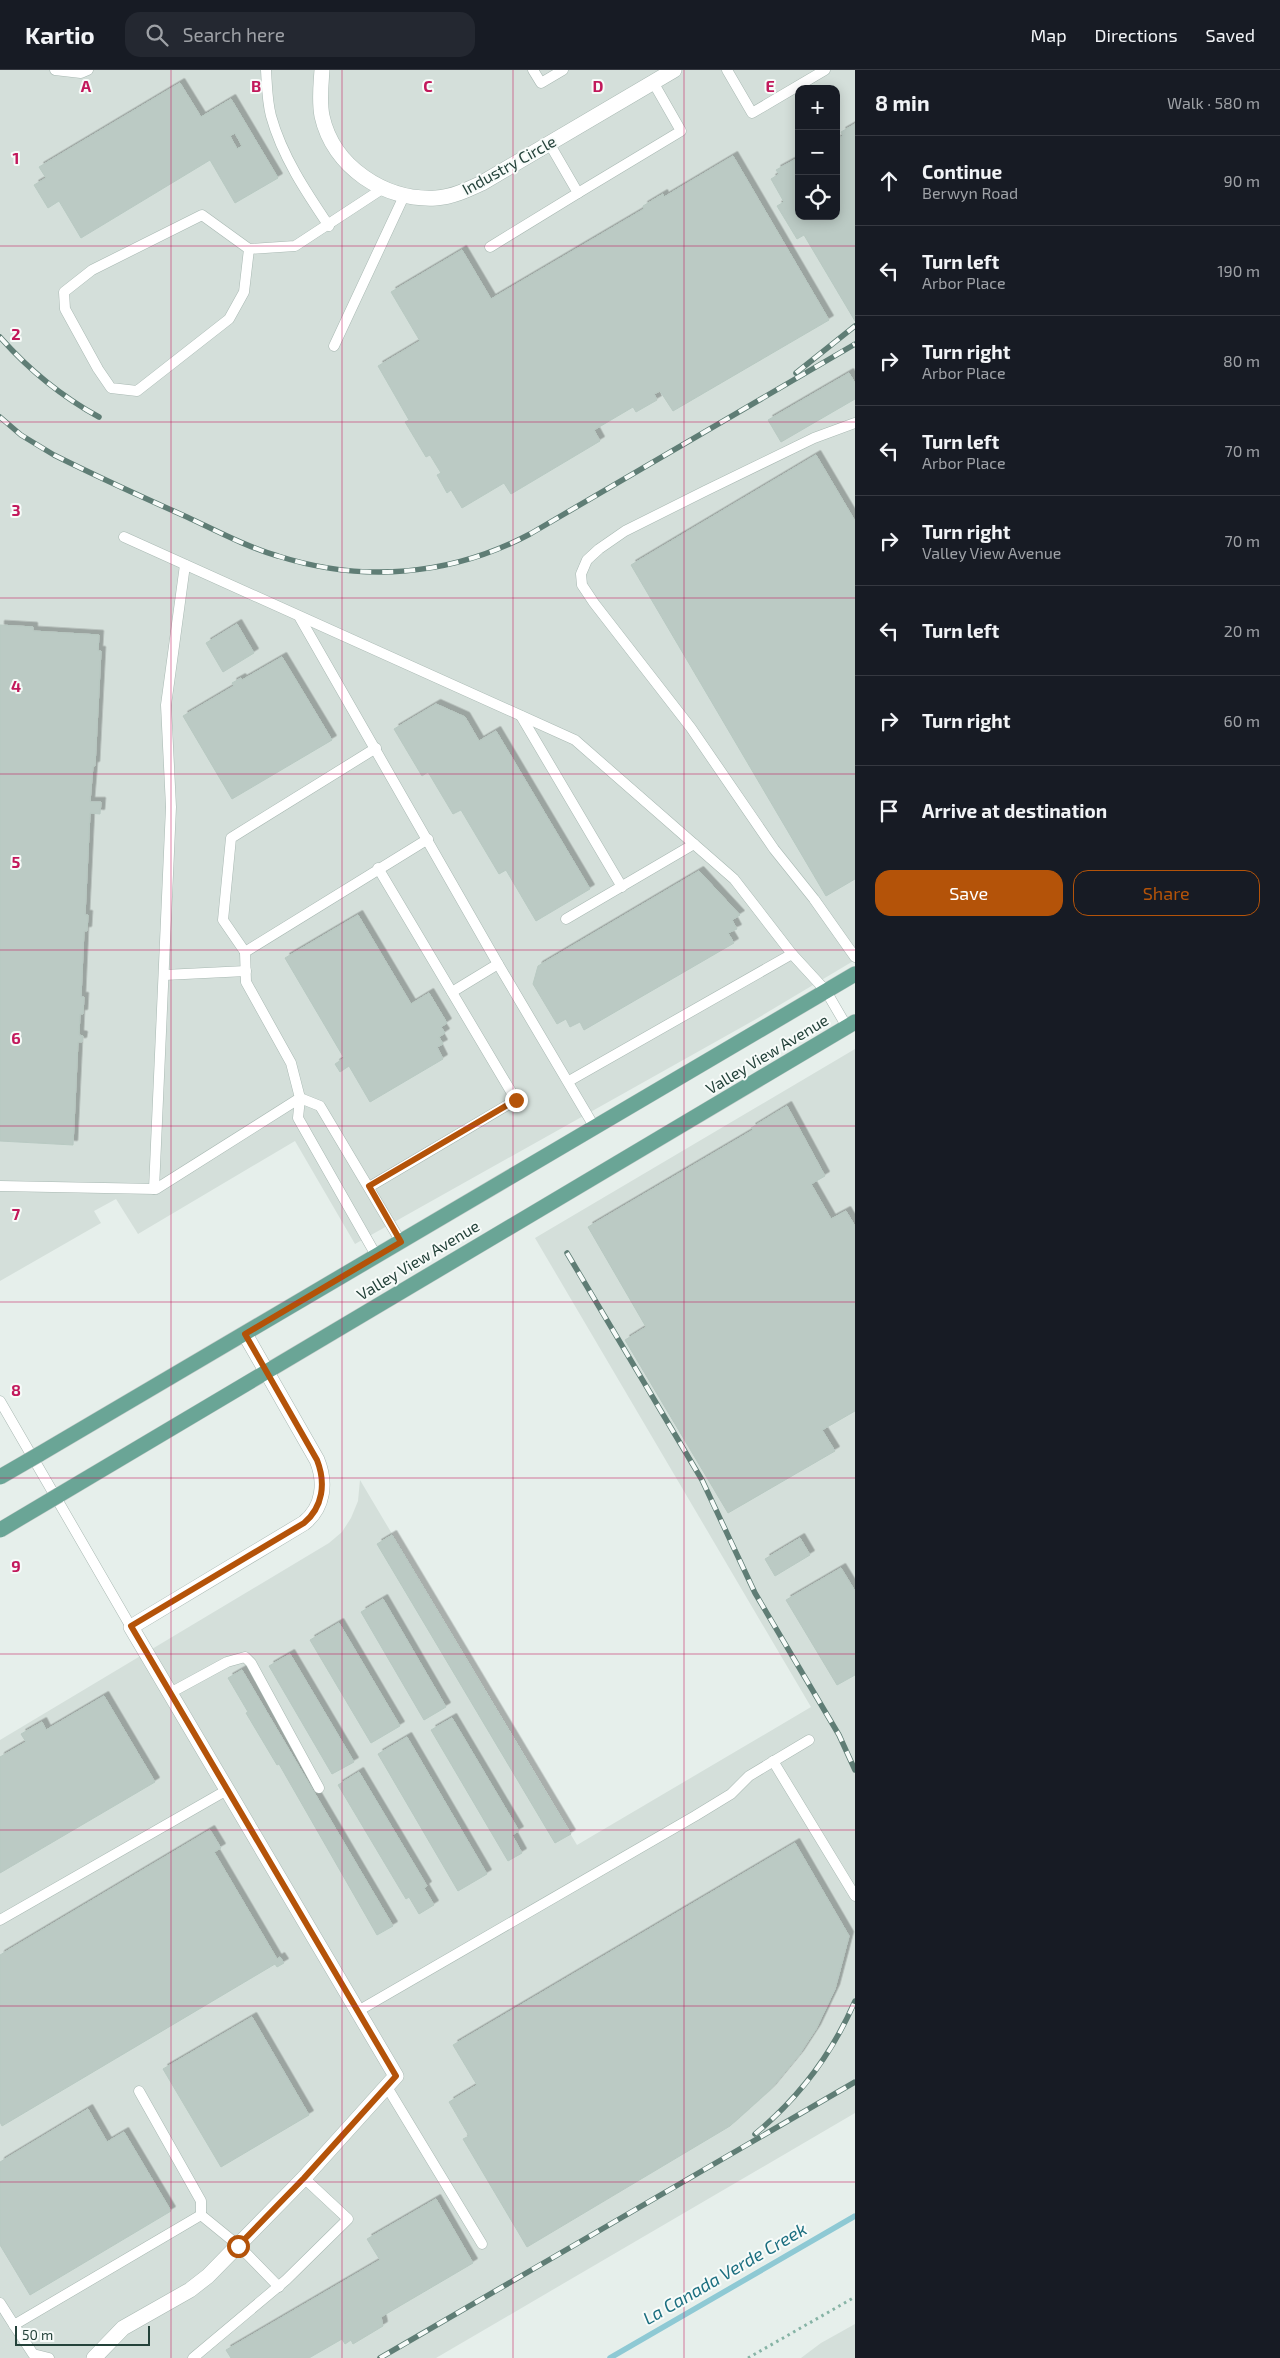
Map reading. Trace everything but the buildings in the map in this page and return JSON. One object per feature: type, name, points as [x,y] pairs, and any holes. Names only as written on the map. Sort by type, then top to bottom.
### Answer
[{"type":"main road","name":"Valley View Avenue","points":[[0,1477],[187,1369],[826,991],[854,977]]},
{"type":"main road","name":"Valley View Avenue","points":[[0,1530],[851,1025]]},
{"type":"street","name":"Industry Circle","points":[[322,70],[320,103],[322,116],[333,143],[352,167],[382,189],[404,196],[437,198],[469,190],[674,70]]},
{"type":"street","points":[[94,2358],[123,2328],[190,2290],[208,2276],[304,2178],[391,2081],[358,2011],[131,1626],[304,1523],[316,1510],[322,1491],[320,1468],[245,1334]]},
{"type":"lane","points":[[55,70],[81,73],[88,70]]},
{"type":"lane","points":[[533,70],[541,83],[563,70]]},
{"type":"lane","points":[[727,70],[752,113],[825,70]]},
{"type":"lane","points":[[266,73],[272,117],[279,137],[306,191],[329,226]]},
{"type":"lane","points":[[490,247],[681,131],[653,82]]},
{"type":"lane","points":[[549,143],[578,194]]},
{"type":"lane","points":[[249,249],[244,292],[229,319],[137,391],[111,388],[98,369],[65,309],[64,292],[92,270],[202,215],[249,249],[295,246],[329,226],[382,189]]},
{"type":"lane","points":[[334,346],[404,196]]},
{"type":"lane","points":[[855,423],[814,438],[625,531],[587,560],[581,574],[582,585],[594,603],[691,728],[774,849],[814,899],[855,956]]},
{"type":"lane","points":[[124,537],[300,618],[575,740],[734,879],[792,954],[826,991],[851,1025]]},
{"type":"lane","points":[[154,1189],[172,807],[166,705],[185,565]]},
{"type":"lane","points":[[300,618],[498,964],[569,1081],[595,1128]]},
{"type":"lane","points":[[521,716],[622,887]]},
{"type":"lane","points":[[376,748],[231,838],[223,920],[245,952],[246,982],[291,1063],[300,1098],[298,1118],[377,1256]]},
{"type":"lane","points":[[245,952],[378,868],[428,839]]},
{"type":"lane","points":[[566,920],[694,844]]},
{"type":"lane","points":[[369,1186],[516,1100],[378,868]]},
{"type":"lane","points":[[569,1081],[792,954]]},
{"type":"lane","points":[[452,992],[498,964]]},
{"type":"lane","points":[[164,976],[246,971]]},
{"type":"lane","points":[[300,1098],[320,1106],[401,1242]]},
{"type":"lane","points":[[0,1186],[154,1189],[300,1098]]},
{"type":"lane","points":[[0,1401],[131,1626]]},
{"type":"lane","points":[[170,1693],[227,1662],[245,1657],[251,1663],[319,1788]]},
{"type":"lane","points":[[358,2011],[695,1816],[731,1794],[749,1776],[809,1740]]},
{"type":"lane","points":[[772,1761],[854,1896]]},
{"type":"lane","points":[[0,1920],[227,1790]]},
{"type":"lane","points":[[391,2081],[482,2244]]},
{"type":"lane","points":[[139,2091],[201,2201],[200,2214]]},
{"type":"lane","points":[[193,2358],[279,2287],[348,2219],[304,2178]]},
{"type":"lane","points":[[200,2214],[238,2246],[279,2287]]},
{"type":"lane","points":[[14,2326],[200,2214]]},
{"type":"lane","points":[[0,2304],[33,2354],[49,2358]]},
{"type":"path","points":[[748,2358],[855,2296]]},
{"type":"shaded area","points":[[0,70],[855,70],[855,960],[758,1018],[355,1244],[295,1141],[138,1234],[116,1199],[94,1211],[101,1223],[0,1281]]},
{"type":"shaded area","points":[[855,1049],[855,2113],[436,2358],[0,2358],[0,1740],[329,1543],[342,1532],[351,1518],[358,1501],[360,1480],[577,1845],[811,1707],[535,1238]]},
{"type":"shaded area","points":[[855,2324],[855,2358],[801,2358],[821,2343]]},
{"type":"waterway","name":"La Canada Verde Creek","points":[[610,2358],[855,2216]]},
{"type":"railway","points":[[796,373],[855,326]]},
{"type":"railway","points":[[0,337],[46,382],[99,417]]},
{"type":"railway","points":[[0,417],[21,435],[54,455],[255,548],[310,565],[342,570],[406,571],[438,567],[469,559],[500,548],[530,534],[855,344]]},
{"type":"railway","points":[[567,1253],[702,1480],[755,1593],[839,1735],[855,1770]]},
{"type":"railway","points":[[755,2134],[786,2105],[813,2073],[836,2039],[855,2001]]},
{"type":"railway","points":[[380,2358],[855,2082]]},
{"type":"route","points":[[238,2246],[304,2178],[396,2076],[131,1626],[304,1523],[316,1510],[322,1491],[322,1475],[317,1460],[245,1334],[401,1242],[369,1186],[516,1100]]}]
